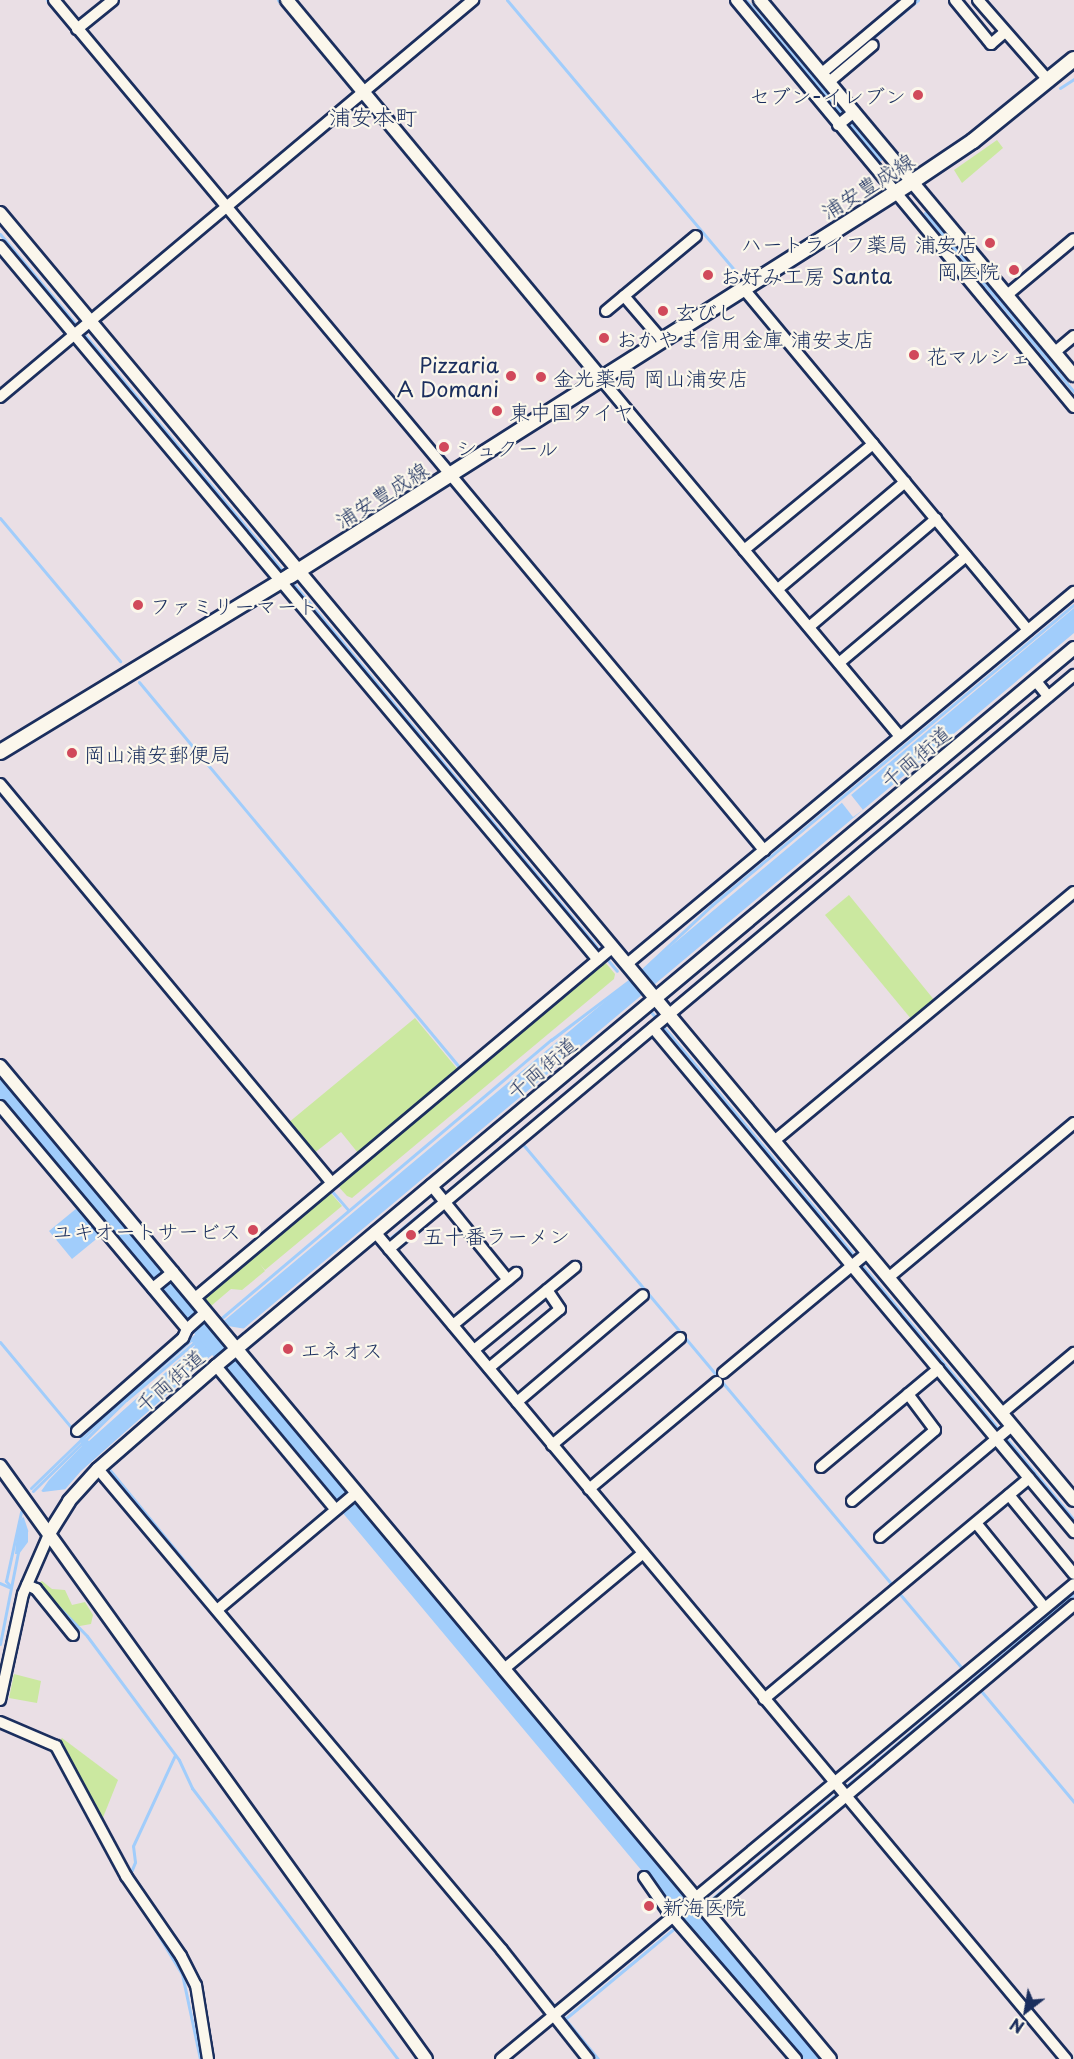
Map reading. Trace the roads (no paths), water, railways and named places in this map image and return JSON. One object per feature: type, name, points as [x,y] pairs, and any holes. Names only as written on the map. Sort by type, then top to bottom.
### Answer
[{"type":"main road","name":"浦安豊成線","points":[[0,752],[452,475],[602,380],[661,339],[895,193],[973,141],[1074,59]]},
{"type":"street","points":[[54,0],[764,850]]},
{"type":"street","points":[[77,29],[113,0]]},
{"type":"street","points":[[287,0],[900,736]]},
{"type":"street","points":[[0,397],[473,0]]},
{"type":"street","points":[[736,0],[795,58],[846,119],[895,193],[1029,338],[1055,352],[1074,375]]},
{"type":"street","points":[[760,0],[795,58],[825,78],[846,119],[912,182],[1007,295],[1029,338],[1074,407]]},
{"type":"street","points":[[825,78],[909,0]]},
{"type":"street","points":[[955,0],[990,44],[1005,32]]},
{"type":"street","points":[[978,0],[1049,81]]},
{"type":"street","points":[[825,78],[873,45]]},
{"type":"street","points":[[0,213],[81,329],[604,955]]},
{"type":"street","points":[[606,311],[696,236]]},
{"type":"street","points":[[1007,295],[1074,239]]},
{"type":"street","points":[[0,246],[81,329],[604,955],[631,969],[652,994],[660,1022],[859,1260],[888,1278],[1002,1413],[1003,1433],[1029,1478],[1074,1532]]},
{"type":"street","points":[[742,288],[1028,630]]},
{"type":"street","points":[[624,296],[661,339]]},
{"type":"street","points":[[1055,352],[1074,336]]},
{"type":"street","points":[[744,550],[873,444]]},
{"type":"street","points":[[778,589],[905,482]]},
{"type":"street","points":[[809,627],[936,519]]},
{"type":"street","points":[[839,663],[966,556]]},
{"type":"street","points":[[631,969],[764,850],[1074,592]]},
{"type":"street","name":"千両街道","points":[[46,1526],[98,1469],[216,1366],[234,1344],[375,1232],[652,994],[787,887],[1074,648]]},
{"type":"street","points":[[389,1249],[442,1198],[519,1139],[660,1022],[798,901],[1046,694],[1074,675]]},
{"type":"street","points":[[1035,681],[1046,694]]},
{"type":"street","points":[[969,735],[980,749]]},
{"type":"street","points":[[0,784],[328,1184]]},
{"type":"street","points":[[787,887],[798,901]]},
{"type":"street","points":[[774,1141],[1074,892]]},
{"type":"street","points":[[195,1298],[328,1184],[604,955]]},
{"type":"street","points":[[660,1022],[774,1141],[938,1369],[1074,1500]]},
{"type":"street","points":[[0,1066],[170,1274],[195,1298],[199,1320]]},
{"type":"street","points":[[0,1106],[154,1287],[234,1344],[346,1501]]},
{"type":"street","points":[[888,1278],[1074,1123]]},
{"type":"street","points":[[431,1185],[512,1277],[453,1325]]},
{"type":"street","points":[[375,1232],[589,1489],[640,1555],[1066,2059]]},
{"type":"street","points":[[589,1489],[859,1260]]},
{"type":"street","points":[[474,1350],[575,1267]]},
{"type":"street","points":[[154,1287],[170,1274]]},
{"type":"street","points":[[489,1368],[560,1309],[547,1290]]},
{"type":"street","points":[[517,1402],[643,1294]]},
{"type":"street","points":[[77,1431],[183,1338],[199,1320]]},
{"type":"street","points":[[552,1445],[680,1338]]},
{"type":"street","points":[[1002,1413],[1074,1353]]},
{"type":"street","points":[[216,1366],[504,1669],[693,1900],[708,1912],[830,2059]]},
{"type":"street","points":[[821,1467],[938,1369]]},
{"type":"street","points":[[852,1501],[934,1430],[908,1394]]},
{"type":"street","points":[[880,1537],[1003,1433]]},
{"type":"street","points":[[0,1466],[46,1526],[426,2059]]},
{"type":"street","points":[[98,1469],[220,1607],[558,2013],[588,2059]]},
{"type":"street","points":[[764,1699],[1029,1478]]},
{"type":"street","points":[[1009,1495],[1074,1574]]},
{"type":"street","points":[[220,1607],[346,1501]]},
{"type":"street","points":[[976,1523],[1045,1608]]},
{"type":"street","points":[[0,1700],[2,1677],[46,1526]]},
{"type":"street","points":[[504,1669],[640,1555]]},
{"type":"street","points":[[708,1912],[1074,1584]]},
{"type":"street","points":[[27,1585],[36,1589],[74,1635]]},
{"type":"street","points":[[501,2059],[693,1900],[841,1793],[1074,1605]]},
{"type":"street","points":[[0,1722],[56,1746],[128,1878],[181,1956],[196,1985],[208,2059]]},
{"type":"street","points":[[644,1877],[796,2059]]},
{"type":"water","points":[[1074,608],[1074,633],[205,1361],[81,1471],[28,1532],[28,1542],[19,1554],[15,1554],[18,1524],[49,1480],[82,1446],[79,1434],[89,1441],[195,1346],[190,1339],[206,1325],[225,1320]]},
{"type":"water","points":[[77,1208],[100,1236],[72,1259],[49,1231]]},
{"type":"waterway","points":[[47,0],[185,165]]},
{"type":"waterway","points":[[278,0],[355,93]]},
{"type":"waterway","points":[[507,0],[737,273]]},
{"type":"waterway","points":[[746,0],[844,116]]},
{"type":"waterway","points":[[832,72],[918,0]]},
{"type":"waterway","points":[[986,0],[1031,53]]},
{"type":"waterway","points":[[1060,88],[1074,79]]},
{"type":"waterway","points":[[361,100],[552,330]]},
{"type":"waterway","points":[[848,121],[880,159]]},
{"type":"waterway","points":[[925,213],[1074,392]]},
{"type":"waterway","points":[[0,234],[285,574]]},
{"type":"waterway","points":[[604,391],[894,738]]},
{"type":"waterway","points":[[842,399],[1028,621]]},
{"type":"waterway","points":[[452,485],[741,831]]},
{"type":"waterway","points":[[0,518],[120,661]]},
{"type":"waterway","points":[[291,581],[617,971]]},
{"type":"waterway","points":[[639,973],[712,905],[1074,604]]},
{"type":"waterway","points":[[139,682],[461,1069]]},
{"type":"waterway","points":[[745,943],[932,787]]},
{"type":"waterway","points":[[0,794],[316,1172]]},
{"type":"waterway","points":[[671,1005],[713,970]]},
{"type":"waterway","points":[[218,1321],[551,1040],[634,977]]},
{"type":"waterway","points":[[651,1012],[856,1258]]},
{"type":"waterway","points":[[443,1195],[657,1017]]},
{"type":"waterway","points":[[0,1088],[221,1351]]},
{"type":"waterway","points":[[521,1142],[961,1667]]},
{"type":"waterway","points":[[330,1189],[348,1210]]},
{"type":"waterway","points":[[388,1240],[438,1199]]},
{"type":"waterway","points":[[382,1247],[827,1782]]},
{"type":"waterway","points":[[860,1263],[1074,1520]]},
{"type":"waterway","points":[[31,1488],[124,1398],[193,1338]]},
{"type":"waterway","points":[[33,1491],[126,1400],[196,1341]]},
{"type":"waterway","points":[[0,1342],[75,1432]]},
{"type":"waterway","points":[[230,1364],[811,2059]]},
{"type":"waterway","points":[[109,1469],[219,1603]]},
{"type":"waterway","points":[[11,1587],[6,1581],[21,1512]]},
{"type":"waterway","points":[[0,1644],[18,1552]]},
{"type":"waterway","points":[[0,1583],[9,1587]]},
{"type":"waterway","points":[[844,1788],[1074,1594]]},
{"type":"waterway","points":[[47,1595],[87,1636],[179,1760],[192,1788],[398,2059]]},
{"type":"waterway","points":[[223,1609],[369,1783]]},
{"type":"waterway","points":[[982,1692],[1074,1802]]},
{"type":"waterway","points":[[129,1877],[135,1862],[133,1846],[175,1755]]},
{"type":"waterway","points":[[707,1903],[839,1792]]},
{"type":"waterway","points":[[843,1801],[1024,2016]]},
{"type":"waterway","points":[[126,1882],[182,1974],[200,2059]]},
{"type":"waterway","points":[[692,1917],[697,1914]]},
{"type":"waterway","points":[[685,1920],[691,1915]]},
{"type":"waterway","points":[[565,2019],[677,1926]]},
{"type":"waterway","points":[[527,1973],[557,2009]]},
{"type":"waterway","points":[[561,2014],[598,2059]]},
{"type":"place","name":"セブン-イレブン","points":[[918,95]]},
{"type":"place","name":"ハートライフ薬局 浦安店","points":[[990,243]]},
{"type":"place","name":"岡医院","points":[[1014,270]]},
{"type":"place","name":"お好み工房 Santa","points":[[708,275]]},
{"type":"place","name":"玄びし","points":[[663,311]]},
{"type":"place","name":"おかやま信用金庫 浦安支店","points":[[604,338]]},
{"type":"place","name":"花マルシェ","points":[[914,355]]},
{"type":"place","name":"Pizzaria A Domani","points":[[511,376]]},
{"type":"place","name":"金光薬局 岡山浦安店","points":[[541,377]]},
{"type":"place","name":"東中国タイヤ","points":[[497,411]]},
{"type":"place","name":"シュクール","points":[[444,447]]},
{"type":"place","name":"ファミリーマート","points":[[138,605]]},
{"type":"place","name":"岡山浦安郵便局","points":[[72,753]]},
{"type":"place","name":"ユキオートサービス","points":[[253,1230]]},
{"type":"place","name":"五十番ラーメン","points":[[411,1235]]},
{"type":"place","name":"エネオス","points":[[288,1349]]},
{"type":"place","name":"新海医院","points":[[649,1906]]},
{"type":"district","name":"浦安本町","points":[[373,116]]}]
